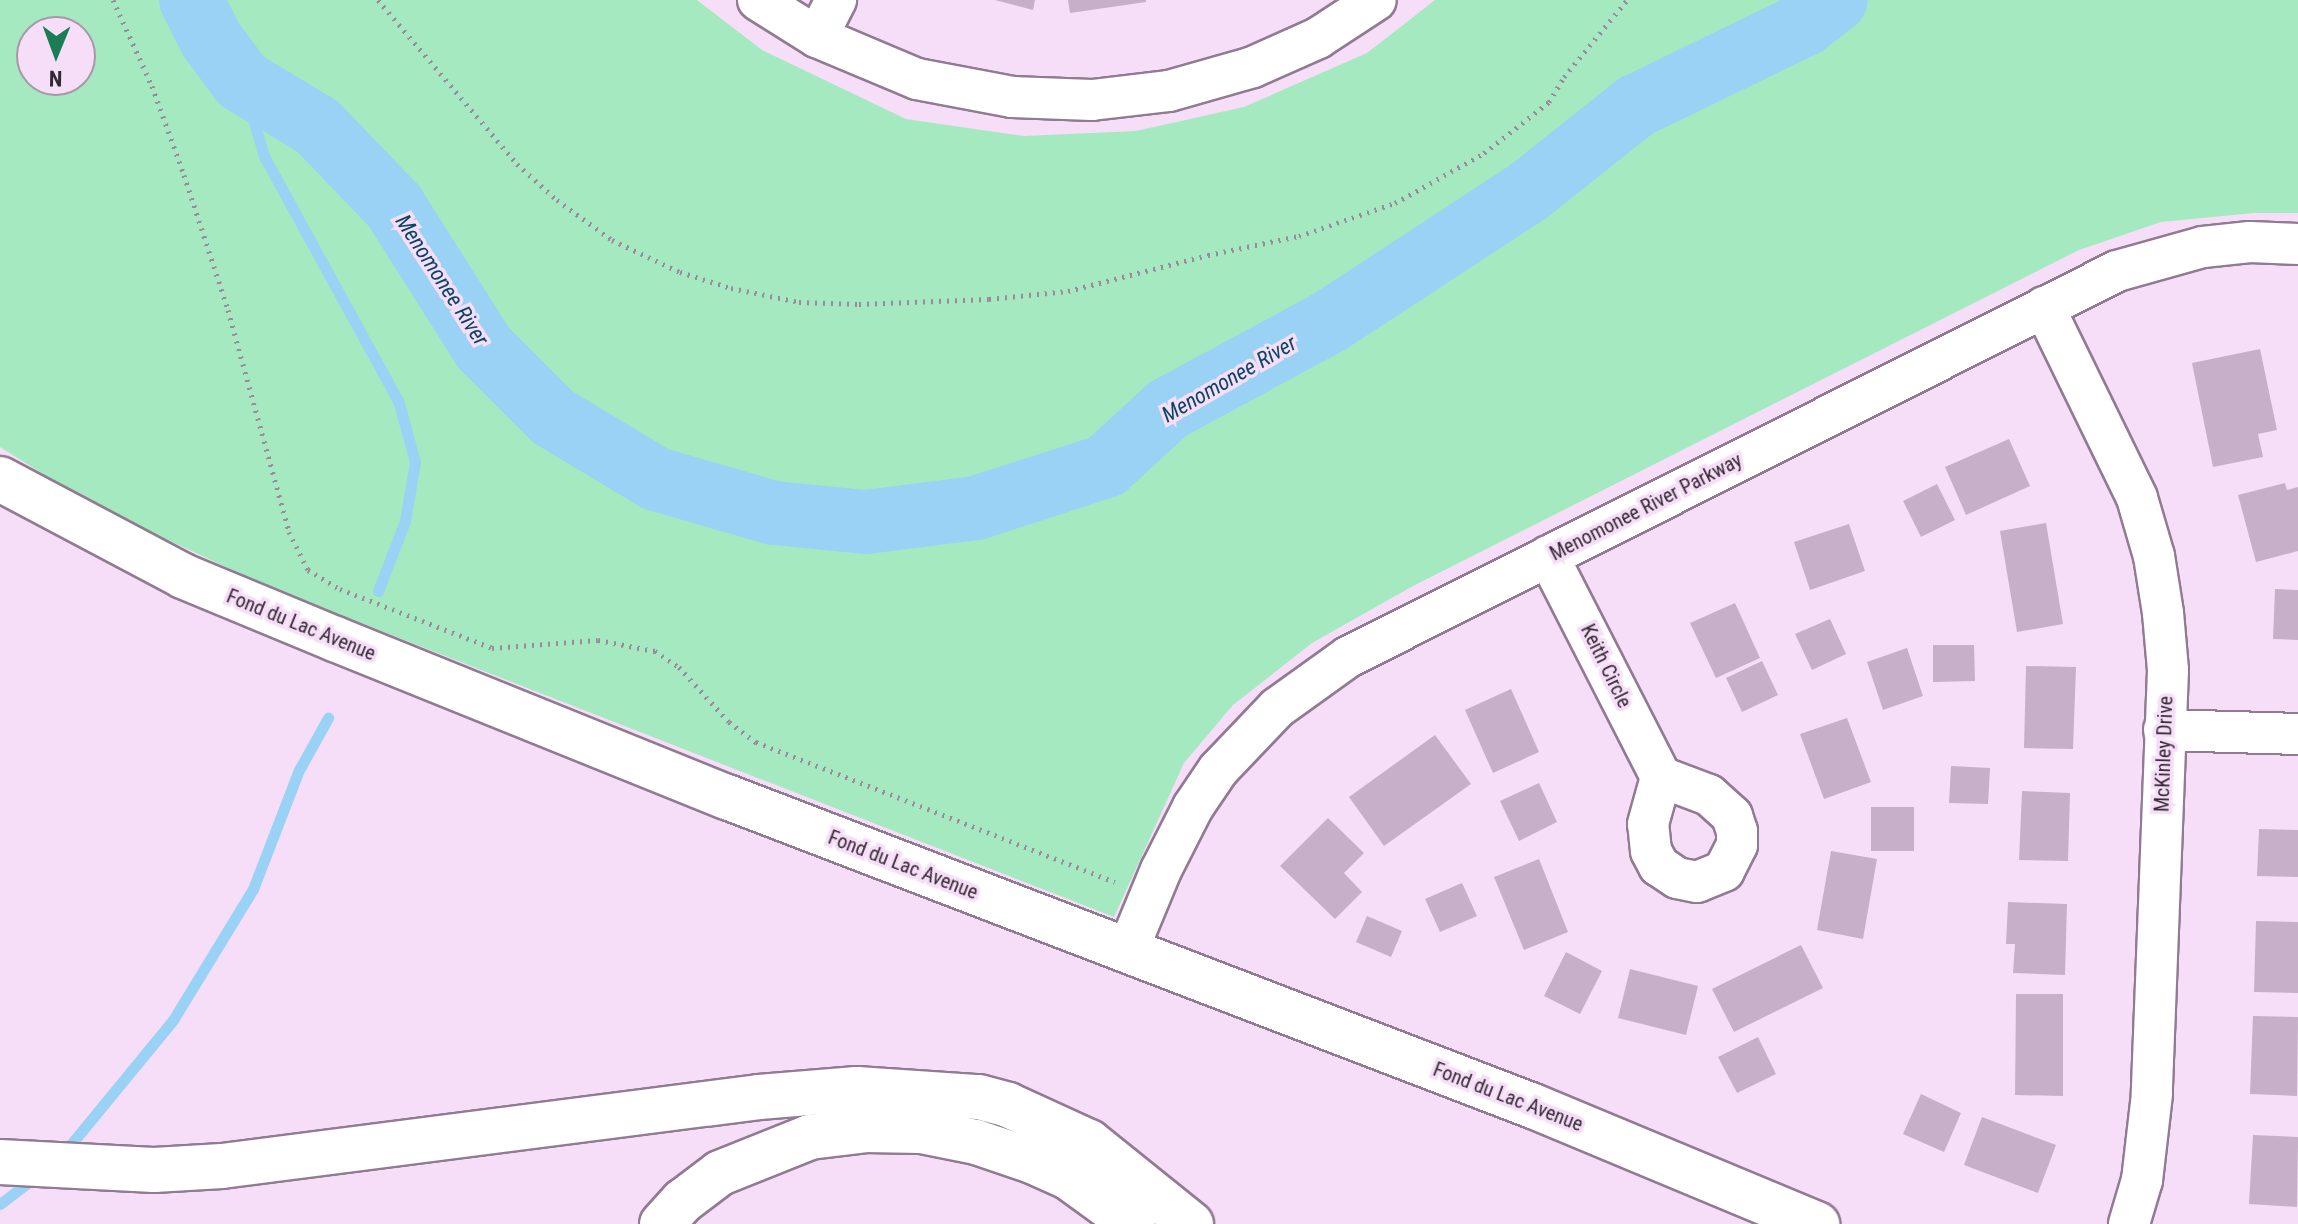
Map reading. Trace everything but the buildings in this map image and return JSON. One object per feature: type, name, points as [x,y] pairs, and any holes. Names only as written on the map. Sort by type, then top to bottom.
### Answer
[{"type":"main road","name":"Fond du Lac Avenue","points":[[0,479],[183,576],[727,797],[1533,1106],[1817,1224]]},
{"type":"main road","points":[[7,1162],[67,1168],[154,1170],[278,1161],[759,1097],[857,1089],[979,1097],[1008,1105],[1089,1142],[1191,1224]]},
{"type":"main road","points":[[662,1224],[683,1201],[720,1173],[810,1137],[866,1130],[921,1131],[976,1142],[1032,1161],[1068,1177],[1133,1224]]},
{"type":"street","points":[[758,0],[817,37],[889,69],[945,86],[1012,97],[1092,100],[1169,91],[1253,67],[1318,38],[1376,0]]},
{"type":"street","points":[[817,37],[836,0]]},
{"type":"street","name":"Menomonee River Parkway","points":[[1127,952],[1150,896],[1202,794],[1245,739],[1277,708],[1348,657],[2117,271],[2166,255],[2250,242],[2298,244]]},
{"type":"street","name":"McKinley Drive","points":[[2044,307],[2137,498],[2154,556],[2163,613],[2168,670],[2152,1094],[2142,1180],[2129,1224]]},
{"type":"street","name":"Keith Circle","points":[[1548,556],[1661,777]]},
{"type":"street","points":[[2164,730],[2298,734]]},
{"type":"path","points":[[113,0],[152,86],[184,175],[228,310],[289,532],[308,570],[340,589],[492,648],[598,640],[655,651],[679,667],[729,722],[756,742],[1150,896]]},
{"type":"path","points":[[378,0],[517,164],[557,200],[612,240],[680,272],[731,288],[799,302],[859,304],[989,299],[1068,291],[1208,255],[1299,236],[1383,208],[1484,153],[1549,102],[1564,77],[1627,0]]},
{"type":"green space","points":[[0,0],[697,0],[762,50],[906,119],[1024,136],[1136,131],[1244,107],[1367,53],[1435,0],[2298,0],[2298,213],[2254,213],[2161,222],[2079,250],[1413,586],[1312,643],[1233,705],[1184,763],[1114,917],[271,588],[91,504],[0,447]]},
{"type":"waterway","name":"Menomonee River","points":[[191,0],[212,41],[242,81],[317,126],[394,206],[483,347],[553,417],[656,479],[774,513],[866,522],[976,508],[1106,466],[1168,409],[1329,322],[1529,191],[1636,106],[1805,24],[1836,0]]},
{"type":"waterway","points":[[242,81],[264,156],[399,403],[415,462],[405,521],[378,591]]},
{"type":"waterway","points":[[63,1154],[173,1020],[253,889],[299,770],[328,718]]},
{"type":"waterway","points":[[0,1204],[34,1178]]}]
